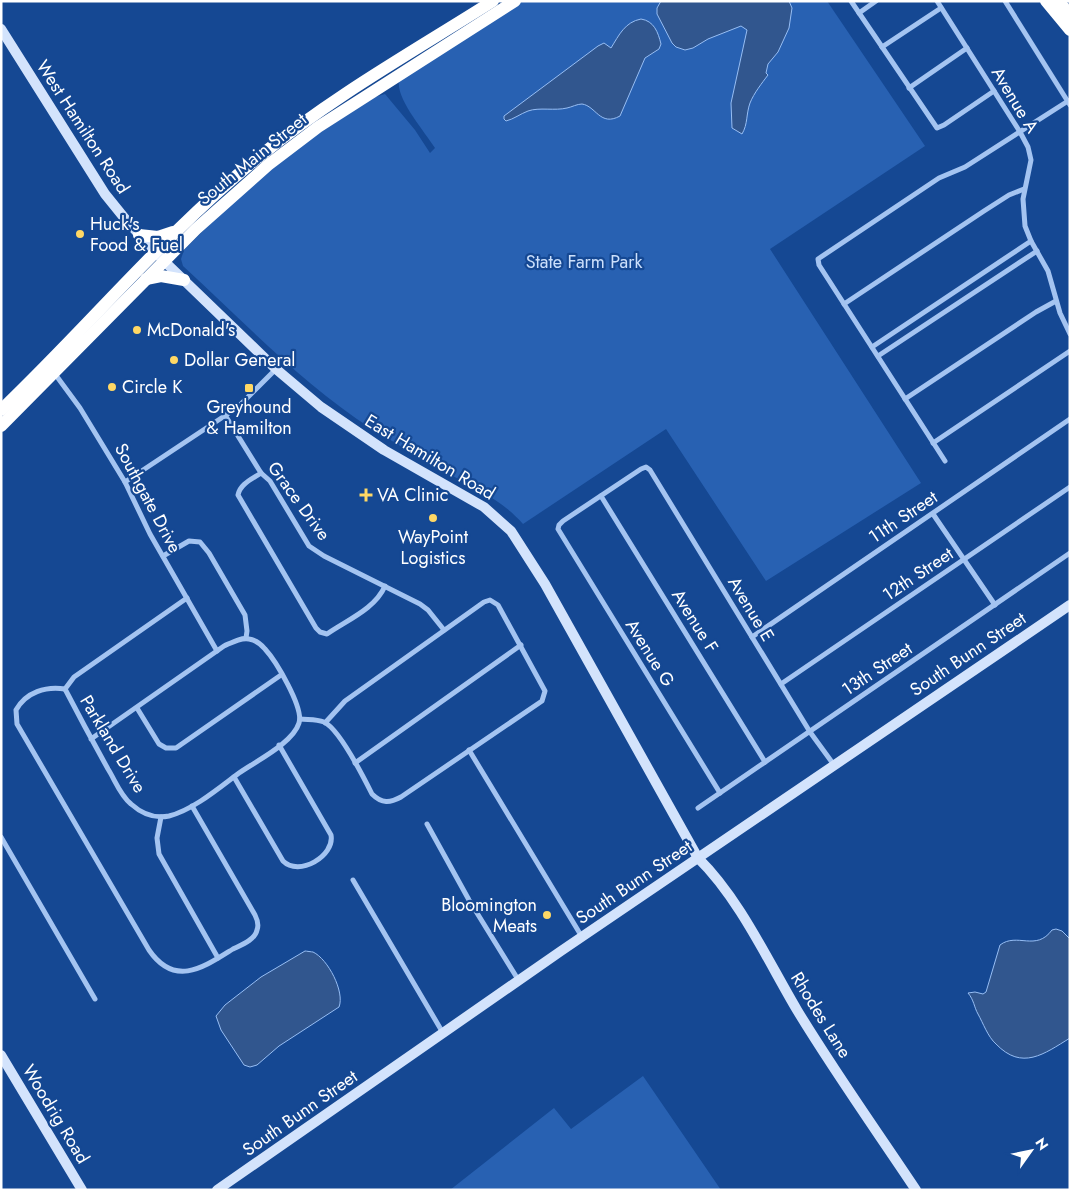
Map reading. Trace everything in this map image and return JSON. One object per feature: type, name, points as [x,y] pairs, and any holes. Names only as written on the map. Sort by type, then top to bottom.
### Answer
[{"type":"highway","name":"South Main Street","points":[[1,410],[50,369],[146,279],[175,231],[245,168],[291,132],[351,90],[493,1]]},
{"type":"highway","name":"South Main Street","points":[[1,426],[50,369],[159,256],[251,179],[318,127],[515,1]]},
{"type":"highway","points":[[1046,1],[1070,30]]},
{"type":"highway","points":[[1050,1],[1070,30]]},
{"type":"highway","points":[[1060,1],[1069,14]]},
{"type":"highway","points":[[139,235],[158,238],[175,231]]},
{"type":"highway","points":[[146,279],[161,276],[184,280]]},
{"type":"street","points":[[851,1],[936,128],[944,125],[994,91]]},
{"type":"street","points":[[859,13],[876,1]]},
{"type":"street","name":"Avenue A","points":[[937,1],[1028,147],[1031,160],[1024,189],[1024,219],[1031,241],[1048,271],[1056,301],[1070,334]]},
{"type":"street","points":[[945,461],[819,265],[818,259],[939,178],[965,167],[1069,103],[1005,1]]},
{"type":"street","points":[[882,47],[941,8]]},
{"type":"street","name":"West Hamilton Road","points":[[2,32],[97,182],[117,210],[159,256]]},
{"type":"street","points":[[909,88],[967,48]]},
{"type":"street","points":[[844,304],[990,207],[1017,191],[1024,189]]},
{"type":"street","points":[[872,346],[1031,241]]},
{"type":"street","points":[[878,356],[1037,251]]},
{"type":"street","name":"East Hamilton Road","points":[[159,256],[276,369],[321,407],[392,455],[484,507],[511,531],[545,584],[698,858]]},
{"type":"street","points":[[905,400],[1036,312],[1056,301]]},
{"type":"street","points":[[933,443],[1070,351]]},
{"type":"street","name":"Southgate Drive","points":[[50,369],[62,382],[81,409],[125,482],[142,518],[218,651]]},
{"type":"street","points":[[125,482],[250,397],[276,369]]},
{"type":"street","name":"Grace Drive","points":[[225,415],[261,473],[270,481],[309,546],[324,556],[420,604],[428,610],[444,630]]},
{"type":"street","name":"11th Street","points":[[752,637],[1070,419]]},
{"type":"street","name":"Avenue E","points":[[601,496],[641,468],[646,467],[654,477],[810,732],[834,765]]},
{"type":"street","points":[[261,473],[242,486],[238,495],[320,632],[326,634],[370,605],[381,595],[385,586]]},
{"type":"street","name":"12th Street","points":[[782,684],[1070,487]]},
{"type":"street","name":"Avenue G","points":[[601,496],[563,521],[558,527],[720,793]]},
{"type":"street","name":"Avenue F","points":[[601,496],[765,762]]},
{"type":"street","points":[[933,514],[995,605]]},
{"type":"street","points":[[163,556],[189,541],[195,540],[200,542],[209,553],[245,615],[246,638]]},
{"type":"street","name":"13th Street","points":[[698,808],[1070,553]]},
{"type":"street","points":[[187,598],[74,677],[65,689],[52,688],[41,690],[24,700],[16,710],[17,724],[22,734],[149,950],[162,964],[173,970],[191,971],[205,966],[252,938],[257,931],[255,915],[192,806]]},
{"type":"street","points":[[300,719],[325,723],[339,738],[372,794],[385,802],[392,802],[542,700],[545,694],[544,686],[498,605],[493,601],[484,602],[345,701],[325,723]]},
{"type":"street","name":"South Bunn Street","points":[[217,1190],[582,937],[1070,604]]},
{"type":"street","points":[[91,739],[233,642],[246,638],[257,642],[264,647],[281,675],[299,707],[299,725],[293,734],[192,806],[181,812],[161,817],[157,838],[159,854],[218,958]]},
{"type":"street","points":[[355,763],[521,645]]},
{"type":"street","points":[[137,708],[159,744],[166,748],[176,748],[281,675]]},
{"type":"street","name":"Parkland Drive","points":[[65,689],[91,739],[126,799],[143,813],[161,817]]},
{"type":"street","points":[[234,777],[286,864],[293,868],[300,868],[324,854],[332,843],[331,835],[279,745]]},
{"type":"street","points":[[469,750],[582,937]]},
{"type":"street","points":[[427,824],[469,900],[519,981]]},
{"type":"street","points":[[1,837],[95,999]]},
{"type":"street","name":"Rhodes Lane","points":[[698,858],[717,879],[740,914],[812,1034],[916,1190]]},
{"type":"street","points":[[353,880],[443,1033]]},
{"type":"street","name":"Woodrig Road","points":[[2,1060],[82,1190]]},
{"type":"green space","name":"State Farm Park","points":[[522,1],[827,1],[925,146],[770,249],[921,483],[766,581],[666,429],[523,524],[489,496],[392,441],[346,411],[274,352],[183,266],[181,259],[184,250],[237,197],[307,141],[375,97],[385,94],[415,130],[430,153],[435,148],[406,106],[399,88],[399,81]]},
{"type":"green space","points":[[643,1076],[721,1190],[450,1190],[554,1108],[571,1129]]},
{"type":"shaded area","points":[[661,1],[789,1],[792,8],[789,28],[778,52],[768,64],[766,73],[768,75],[750,103],[742,134],[732,128],[731,103],[747,30],[741,26],[708,39],[693,48],[685,50],[676,47],[657,14],[657,8]]},
{"type":"shaded area","points":[[641,19],[649,22],[657,31],[661,44],[659,49],[645,58],[620,116],[613,119],[603,118],[591,108],[578,104],[562,109],[532,110],[506,121],[504,119],[504,116],[598,46],[604,43],[611,48],[627,26]]},
{"type":"shaded area","points":[[1056,929],[1062,931],[1070,939],[1070,1038],[1042,1054],[1024,1058],[1015,1057],[1006,1052],[991,1038],[968,993],[983,994],[986,992],[1000,945],[1013,940],[1040,940]]},
{"type":"shaded area","points":[[305,951],[313,952],[319,956],[334,976],[340,993],[339,1007],[279,1046],[257,1065],[250,1067],[244,1065],[221,1030],[216,1016],[225,1005],[261,977]]},
{"type":"place","name":"Huck's Food & Fuel","points":[[80,234]]},
{"type":"place","name":"McDonald's","points":[[137,330]]},
{"type":"place","name":"Dollar General","points":[[174,360]]},
{"type":"place","name":"Circle K","points":[[112,387]]},
{"type":"place","name":"Greyhound & Hamilton","points":[[249,388]]},
{"type":"place","name":"VA Clinic","points":[[366,495]]},
{"type":"place","name":"WayPoint Logistics","points":[[433,518]]},
{"type":"place","name":"Bloomington Meats","points":[[547,915]]}]
